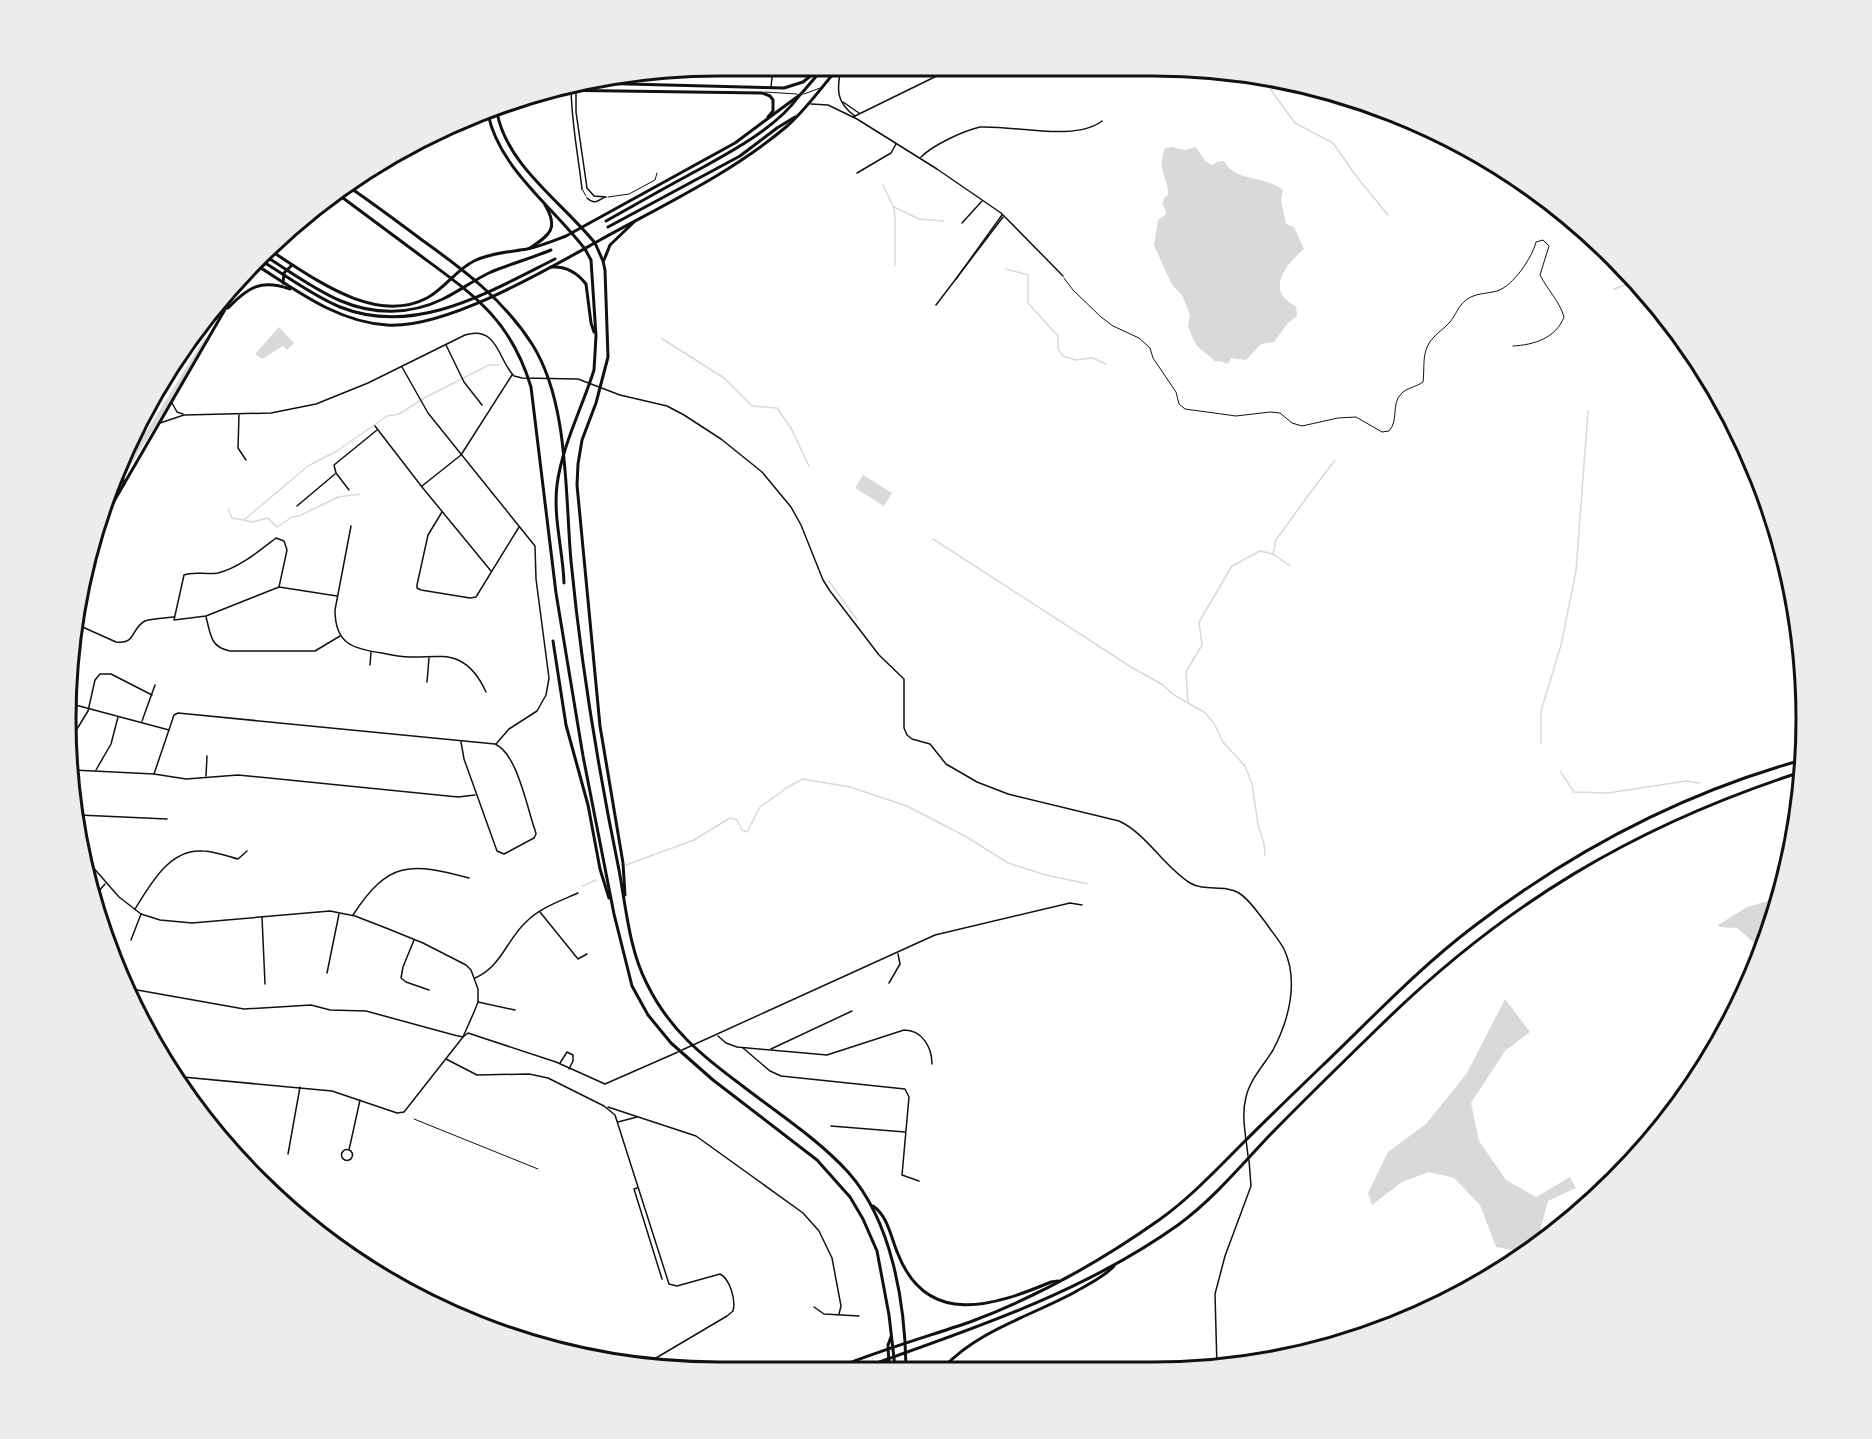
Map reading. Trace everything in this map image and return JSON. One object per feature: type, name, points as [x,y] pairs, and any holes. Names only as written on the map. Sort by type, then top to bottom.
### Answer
[{"type":"main road","points":[[632,83],[784,88],[796,85],[809,76]]},
{"type":"main road","points":[[606,221],[736,150],[794,104],[816,76]]},
{"type":"main road","points":[[262,269],[295,291],[356,320],[394,326],[423,321],[474,305],[585,249],[742,160],[788,126],[831,76]]},
{"type":"main road","points":[[601,88],[762,93],[770,96],[774,105],[773,111],[764,122]]},
{"type":"main road","points":[[277,255],[317,281],[356,299],[380,304],[405,305],[430,296],[474,261],[485,256],[554,242],[735,143],[801,94]]},
{"type":"main road","points":[[498,116],[501,130],[513,151],[542,188],[595,243],[603,261],[606,277],[608,357],[596,403],[582,440],[577,485],[600,726],[623,863],[626,909]]},
{"type":"main road","points":[[608,227],[740,156],[795,117]]},
{"type":"main road","points":[[489,119],[493,133],[508,160],[545,205],[572,232],[591,260],[596,336],[594,370],[561,468],[557,487],[556,512],[564,583]]},
{"type":"main road","points":[[354,191],[470,275],[499,302],[525,333],[542,362],[555,401],[561,436],[572,566],[590,710],[631,935],[645,980],[681,1036],[835,1159],[858,1183],[871,1205],[889,1248],[899,1293],[906,1362]]},
{"type":"main road","points":[[343,198],[460,283],[492,312],[513,341],[526,370],[536,414],[552,573],[583,756],[614,914]]},
{"type":"main road","points":[[528,249],[544,239],[550,232],[552,219],[545,205]]},
{"type":"main road","points":[[603,261],[610,245],[634,222]]},
{"type":"main road","points":[[271,259],[341,301],[379,311],[407,311],[433,303],[489,273],[551,250]]},
{"type":"main road","points":[[267,263],[338,306],[378,317],[409,317],[438,311],[473,298],[555,259]]},
{"type":"main road","points":[[284,283],[284,273],[292,265]]},
{"type":"main road","points":[[550,267],[572,272],[586,284],[591,323],[596,336]]},
{"type":"main road","points":[[223,313],[238,298],[262,284],[274,284],[295,291]]},
{"type":"main road","points":[[115,501],[226,308]]},
{"type":"main road","points":[[123,480],[123,488]]},
{"type":"main road","points":[[553,641],[566,725],[588,805],[600,869],[633,986],[648,1014],[671,1043],[699,1069],[817,1160],[850,1197],[877,1251],[894,1362]]},
{"type":"main road","points":[[852,1362],[973,1321],[1043,1291],[1114,1250],[1172,1210],[1412,979],[1471,928],[1505,903],[1600,844],[1660,813],[1756,772],[1794,762]]},
{"type":"main road","points":[[880,1362],[1023,1309],[1116,1264],[1158,1238],[1204,1204],[1381,1025],[1426,982],[1487,931],[1573,874],[1639,837],[1717,801],[1793,775]]},
{"type":"main road","points":[[871,1205],[882,1214],[908,1275],[919,1288],[936,1299],[955,1305],[981,1304],[1010,1298],[1059,1281]]},
{"type":"main road","points":[[949,1362],[976,1340],[1066,1297],[1108,1272],[1116,1264]]},
{"type":"main road","points":[[889,1362],[888,1345],[891,1337]]},
{"type":"street","points":[[771,88],[772,76]]},
{"type":"street","points":[[839,76],[837,85],[842,102],[854,117]]},
{"type":"street","points":[[854,117],[936,76]]},
{"type":"street","points":[[576,93],[576,112],[587,188],[594,196],[606,197]]},
{"type":"street","points":[[571,94],[573,126],[582,189]]},
{"type":"street","points":[[842,102],[859,113]]},
{"type":"street","points":[[806,105],[816,103],[828,105],[854,117],[920,158],[1003,215],[1063,276]]},
{"type":"street","points":[[920,158],[930,149],[980,127],[1066,131],[1086,129],[1102,121]]},
{"type":"street","points":[[857,173],[891,153],[896,144]]},
{"type":"street","points":[[587,198],[592,202],[597,202],[606,197]]},
{"type":"street","points":[[962,224],[982,200]]},
{"type":"street","points":[[936,305],[1003,215]]},
{"type":"street","points":[[160,423],[184,415],[271,413],[315,404],[402,367],[470,334],[486,337],[499,348],[512,375],[522,378],[578,379],[620,395],[657,403],[678,411],[721,439],[762,472],[785,499],[801,525],[823,580],[830,591],[879,655],[904,679],[904,728],[907,735],[912,739],[930,744],[946,764],[977,782],[1008,794],[1119,821],[1133,827],[1162,859],[1190,882],[1204,888],[1230,889],[1240,893],[1257,910],[1284,950],[1292,982],[1282,1029],[1273,1050],[1249,1087],[1245,1098],[1244,1121],[1251,1175],[1249,1193],[1225,1256],[1215,1294],[1217,1359]]},
{"type":"street","points":[[446,345],[464,382],[482,405]]},
{"type":"street","points":[[402,367],[422,405],[532,541],[536,551],[536,579],[549,678],[548,688],[544,701],[537,711],[509,729],[495,744]]},
{"type":"street","points":[[422,487],[461,455],[512,375]]},
{"type":"street","points":[[171,403],[177,412],[184,415]]},
{"type":"street","points":[[239,414],[238,448],[246,460]]},
{"type":"street","points":[[375,426],[492,572]]},
{"type":"street","points":[[349,490],[336,473],[335,462],[378,429]]},
{"type":"street","points":[[297,506],[336,473]]},
{"type":"street","points":[[442,512],[428,535],[417,588],[424,591],[475,598],[519,527]]},
{"type":"street","points":[[351,526],[337,596],[335,623],[340,636],[352,646],[371,651],[408,657],[452,658],[460,661],[476,676],[486,692]]},
{"type":"street","points":[[174,618],[183,575],[216,573],[230,569],[276,538],[284,541],[287,549],[279,587]]},
{"type":"street","points":[[83,627],[122,643],[133,637],[143,622],[206,616],[279,587],[337,596]]},
{"type":"street","points":[[206,616],[213,643],[220,649],[230,651],[315,651],[340,636]]},
{"type":"street","points":[[370,664],[371,651]]},
{"type":"street","points":[[427,682],[430,657]]},
{"type":"street","points":[[76,729],[89,708],[95,680],[103,673],[113,675],[152,695]]},
{"type":"street","points":[[142,722],[155,686]]},
{"type":"street","points":[[77,704],[169,730]]},
{"type":"street","points":[[154,774],[174,715],[178,713],[495,744],[502,747],[512,761],[535,837],[504,854],[498,852],[476,795],[460,742]]},
{"type":"street","points":[[96,770],[111,744],[118,716]]},
{"type":"street","points":[[206,777],[207,756]]},
{"type":"street","points":[[79,770],[154,774],[186,779],[238,775],[458,797],[476,795]]},
{"type":"street","points":[[84,815],[167,819]]},
{"type":"street","points":[[134,910],[156,875],[186,852],[204,851],[238,859],[247,851]]},
{"type":"street","points":[[353,916],[375,885],[396,870],[433,868],[469,878]]},
{"type":"street","points":[[94,870],[134,910],[176,923],[322,911],[353,916],[414,940],[459,961],[471,970],[478,989],[478,1002],[463,1037]]},
{"type":"street","points":[[99,890],[105,883]]},
{"type":"street","points":[[475,978],[490,969],[519,928],[539,912],[578,893]]},
{"type":"street","points":[[185,1077],[339,1092],[397,1113],[404,1112],[468,1033],[559,1064],[605,1084],[944,933],[1070,903],[1082,905]]},
{"type":"street","points":[[539,912],[578,958],[587,954]]},
{"type":"street","points":[[327,973],[340,913]]},
{"type":"street","points":[[131,940],[141,914]]},
{"type":"street","points":[[262,916],[265,984]]},
{"type":"street","points":[[414,940],[401,978],[405,982],[429,990]]},
{"type":"street","points":[[889,983],[900,964],[898,953]]},
{"type":"street","points":[[136,990],[244,1009],[311,1005],[330,1010],[366,1011],[463,1037]]},
{"type":"street","points":[[478,1002],[515,1010]]},
{"type":"street","points":[[770,1050],[852,1011]]},
{"type":"street","points":[[717,1035],[729,1045],[744,1048],[826,1055],[904,1030],[912,1030],[929,1046],[932,1064]]},
{"type":"street","points":[[744,1048],[770,1071],[781,1076],[903,1088],[907,1091],[909,1097],[902,1175],[919,1180]]},
{"type":"street","points":[[559,1064],[567,1052],[573,1054],[570,1069]]},
{"type":"street","points":[[445,1059],[477,1075],[528,1074],[548,1078],[611,1110],[618,1122],[670,1285],[677,1286],[720,1274],[727,1279],[734,1304],[733,1311],[727,1316],[656,1359]]},
{"type":"street","points":[[288,1154],[300,1087]]},
{"type":"street","points":[[349,1150],[360,1099]]},
{"type":"street","points":[[604,1106],[696,1136],[811,1221],[819,1231],[832,1258],[841,1306],[839,1314]]},
{"type":"street","points":[[618,1122],[638,1116]]},
{"type":"street","points":[[831,1126],[906,1132]]},
{"type":"street","points":[[638,1188],[634,1189],[662,1278]]},
{"type":"street","points":[[814,1306],[824,1314],[859,1316]]},
{"type":"lane","points":[[762,93],[805,95],[821,87]]},
{"type":"lane","points":[[606,197],[631,193],[655,180],[657,173]]},
{"type":"lane","points":[[582,189],[587,198]]},
{"type":"lane","points":[[1063,276],[1073,290],[1101,317],[1113,326],[1139,338],[1150,348],[1153,358],[1176,392],[1179,404],[1185,409],[1196,411],[1236,416],[1280,413],[1292,423],[1302,426],[1338,418],[1356,417],[1382,432],[1389,431],[1394,423],[1399,396],[1402,392],[1423,382],[1425,355],[1432,339],[1452,321],[1465,300],[1474,295],[1507,286],[1528,261],[1536,242],[1543,240],[1549,246],[1540,275],[1562,309],[1564,316],[1557,330],[1541,341],[1513,346]]},
{"type":"lane","points":[[414,1119],[538,1169]]},
{"type":"shaded area","points":[[1196,147],[1205,161],[1212,165],[1224,161],[1236,173],[1268,182],[1283,190],[1281,200],[1286,224],[1294,227],[1304,249],[1285,270],[1280,286],[1281,293],[1286,300],[1296,306],[1297,316],[1288,323],[1274,342],[1261,344],[1246,360],[1231,358],[1228,364],[1215,361],[1198,347],[1188,326],[1190,315],[1182,295],[1173,286],[1154,245],[1158,220],[1166,214],[1162,204],[1168,195],[1162,167],[1163,156],[1165,148],[1185,150]]},
{"type":"shaded area","points":[[279,327],[294,343],[287,350],[283,346],[262,359],[255,354]]},
{"type":"shaded area","points":[[863,475],[892,493],[884,506],[855,488]]},
{"type":"shaded area","points":[[1769,901],[1755,944],[1737,928],[1719,927],[1718,925],[1747,907]]},
{"type":"shaded area","points":[[1505,999],[1530,1032],[1505,1051],[1471,1103],[1479,1141],[1506,1180],[1536,1197],[1570,1177],[1576,1188],[1548,1201],[1539,1233],[1515,1251],[1496,1247],[1480,1205],[1454,1178],[1429,1172],[1402,1182],[1372,1205],[1368,1193],[1388,1152],[1426,1124],[1467,1073]]},
{"type":"waterway","points":[[1269,88],[1295,123],[1333,143],[1388,215]]},
{"type":"waterway","points":[[883,185],[895,215],[895,265]]},
{"type":"waterway","points":[[894,207],[919,219],[944,221]]},
{"type":"waterway","points":[[1006,269],[1028,275],[1028,303],[1058,336],[1058,349],[1063,356],[1076,360],[1092,358],[1106,364]]},
{"type":"waterway","points":[[1614,289],[1626,285]]},
{"type":"waterway","points":[[661,338],[724,378],[752,406],[777,408],[791,428],[809,466]]},
{"type":"waterway","points":[[130,462],[206,340]]},
{"type":"waterway","points":[[228,509],[232,518],[244,520],[308,466],[337,451],[387,416],[399,414],[426,397],[489,365],[499,365]]},
{"type":"waterway","points":[[1541,744],[1541,711],[1561,645],[1576,571],[1588,411]]},
{"type":"waterway","points":[[1310,493],[1335,460]]},
{"type":"waterway","points":[[1188,703],[1186,672],[1202,645],[1199,622],[1232,566],[1260,551],[1273,554],[1276,540],[1310,493]]},
{"type":"waterway","points":[[244,520],[252,522],[268,518],[277,527],[292,517],[299,516],[338,497],[360,494]]},
{"type":"waterway","points":[[933,539],[1131,667],[1163,685],[1174,695],[1204,712],[1214,723],[1223,742],[1245,766],[1252,784],[1265,856]]},
{"type":"waterway","points":[[1273,554],[1290,566]]},
{"type":"waterway","points":[[829,581],[857,620]]},
{"type":"waterway","points":[[1560,771],[1574,792],[1608,793],[1686,781],[1700,783]]},
{"type":"waterway","points":[[626,865],[694,840],[730,818],[737,820],[742,830],[747,832],[760,807],[803,779],[850,787],[907,806],[965,836],[1008,863],[1046,875],[1088,884]]},
{"type":"waterway","points":[[582,886],[596,880]]}]
